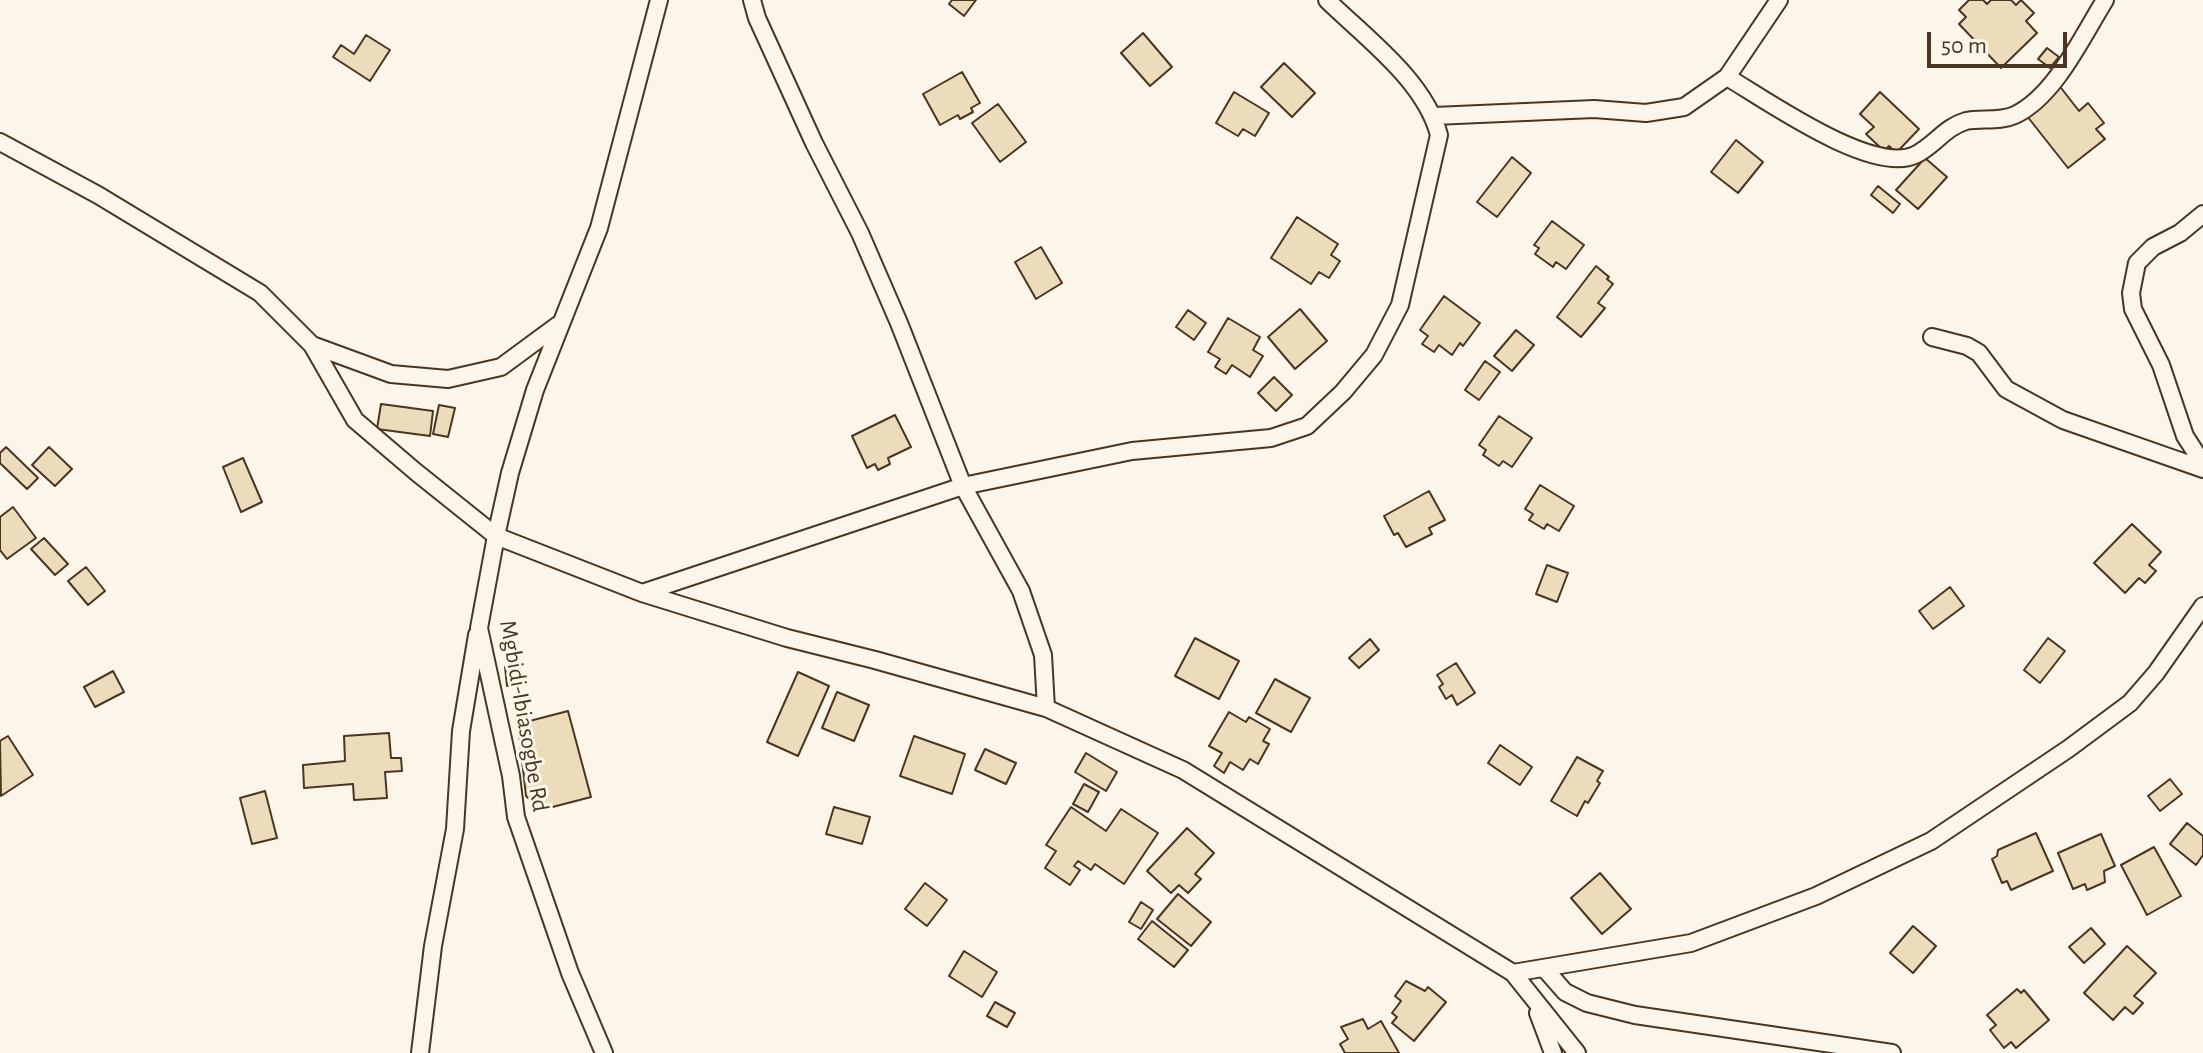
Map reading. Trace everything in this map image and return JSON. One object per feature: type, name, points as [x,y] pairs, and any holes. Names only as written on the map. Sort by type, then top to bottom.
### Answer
[{"type":"street","name":"Mgbidi-Ibiasogbe Rd","points":[[604,1053],[570,973],[516,817],[511,776],[479,628],[510,473],[535,390],[599,228],[659,0]]},
{"type":"street","points":[[752,0],[757,18],[814,143],[860,233],[963,486],[1021,591],[1043,655],[1046,708]]},
{"type":"street","points":[[642,593],[963,486],[1132,451],[1271,438],[1307,426],[1343,392],[1374,355],[1400,305],[1439,135],[1434,116],[1424,98],[1327,0]]},
{"type":"street","points":[[1434,116],[1594,109],[1646,113],[1684,107],[1727,77],[1779,0]]},
{"type":"street","points":[[1727,77],[1830,137],[1872,156],[1897,158],[1914,155],[1948,129],[1967,121],[2014,116],[2031,104],[2056,78],[2105,0]]},
{"type":"street","points":[[0,142],[98,195],[260,293],[312,345],[355,420],[496,536],[642,593],[787,638],[1046,708],[1183,770],[1513,973],[1577,1053]]},
{"type":"street","points":[[2203,214],[2180,233],[2153,247],[2137,263],[2131,293],[2133,309],[2161,365],[2185,436],[2203,466]]},
{"type":"street","points":[[312,345],[391,374],[448,379],[501,367],[560,324]]},
{"type":"street","points":[[1932,337],[1967,346],[1979,353],[2006,389],[2052,415],[2121,442],[2203,466]]},
{"type":"street","points":[[1513,973],[1691,943],[1816,896],[1931,841],[2068,749],[2130,703],[2156,673],[2203,606]]},
{"type":"street","points":[[420,1053],[433,946],[455,829],[461,731],[479,628]]},
{"type":"street","points":[[1544,968],[1565,992],[1587,1003],[1635,1015],[1892,1053]]},
{"type":"street","points":[[1532,999],[1553,1053]]},
{"type":"building","points":[[952,0],[976,0],[964,16],[949,4]]},
{"type":"building","points":[[1969,0],[1983,0],[1987,4],[1991,0],[2011,0],[2016,5],[2021,0],[2034,13],[2026,21],[2037,33],[2001,68],[1959,24],[1966,17],[1959,10]]},
{"type":"building","points":[[1143,33],[1172,67],[1150,86],[1121,53]]},
{"type":"building","points":[[366,35],[390,50],[370,81],[333,57],[341,45],[354,54]]},
{"type":"building","points":[[2047,48],[2059,57],[2050,68],[2038,59]]},
{"type":"building","points":[[1284,63],[1315,93],[1292,117],[1261,87]]},
{"type":"building","points":[[962,72],[980,103],[971,108],[973,112],[960,119],[958,115],[940,125],[923,94]]},
{"type":"building","points":[[2058,84],[2079,111],[2088,103],[2104,123],[2096,129],[2105,139],[2068,168],[2023,111]]},
{"type":"building","points":[[1234,92],[1269,113],[1255,136],[1243,129],[1238,136],[1216,123]]},
{"type":"building","points":[[1880,92],[1919,129],[1896,153],[1889,146],[1884,151],[1866,134],[1874,127],[1860,114]]},
{"type":"building","points":[[998,104],[1026,142],[1000,162],[972,123]]},
{"type":"building","points":[[1736,140],[1763,162],[1738,193],[1711,172]]},
{"type":"building","points":[[1512,157],[1531,173],[1497,217],[1477,202]]},
{"type":"building","points":[[1925,158],[1947,177],[1918,209],[1896,190]]},
{"type":"building","points":[[1878,186],[1900,204],[1893,213],[1871,195]]},
{"type":"building","points":[[1297,217],[1338,244],[1331,255],[1340,261],[1329,278],[1319,272],[1311,284],[1271,258]]},
{"type":"building","points":[[1552,221],[1584,245],[1566,269],[1556,262],[1553,267],[1535,254],[1539,248],[1534,245]]},
{"type":"building","points":[[1041,247],[1062,283],[1036,299],[1015,262]]},
{"type":"building","points":[[1596,266],[1613,284],[1598,303],[1605,308],[1581,337],[1557,317]]},
{"type":"building","points":[[1444,296],[1480,323],[1452,355],[1439,345],[1434,352],[1422,344],[1428,336],[1420,330]]},
{"type":"building","points":[[1300,309],[1327,341],[1295,369],[1268,337]]},
{"type":"building","points":[[1188,310],[1206,323],[1194,340],[1176,327]]},
{"type":"building","points":[[1228,318],[1260,337],[1253,350],[1263,356],[1250,377],[1232,365],[1226,374],[1215,367],[1220,359],[1208,352]]},
{"type":"building","points":[[1516,330],[1534,345],[1512,371],[1494,356]]},
{"type":"building","points":[[1485,361],[1500,372],[1479,400],[1465,390]]},
{"type":"building","points":[[1274,377],[1292,395],[1276,411],[1258,393]]},
{"type":"building","points":[[381,404],[433,411],[430,436],[377,429]]},
{"type":"building","points":[[439,405],[455,408],[448,437],[433,434]]},
{"type":"building","points":[[895,415],[911,447],[888,458],[890,464],[878,470],[875,464],[867,468],[852,436]]},
{"type":"building","points":[[1499,416],[1532,438],[1512,467],[1503,461],[1499,466],[1483,455],[1486,450],[1479,445]]},
{"type":"building","points":[[6,447],[38,478],[27,489],[0,463],[0,453]]},
{"type":"building","points":[[49,447],[72,469],[55,486],[32,465]]},
{"type":"building","points":[[243,458],[262,502],[241,512],[223,467]]},
{"type":"building","points":[[1540,485],[1574,506],[1559,531],[1547,524],[1544,529],[1529,520],[1533,514],[1525,509]]},
{"type":"building","points":[[1429,491],[1445,520],[1429,528],[1432,534],[1406,547],[1398,533],[1394,535],[1384,516]]},
{"type":"building","points":[[13,507],[36,538],[7,559],[0,550],[0,517]]},
{"type":"building","points":[[2132,524],[2161,552],[2149,565],[2156,571],[2145,583],[2139,578],[2125,593],[2094,563]]},
{"type":"building","points":[[44,538],[68,564],[55,575],[31,549]]},
{"type":"building","points":[[1547,565],[1568,573],[1557,602],[1536,594]]},
{"type":"building","points":[[86,567],[105,591],[88,605],[68,581]]},
{"type":"building","points":[[1950,587],[1964,606],[1933,629],[1919,611]]},
{"type":"building","points":[[1195,638],[1239,661],[1219,699],[1175,676]]},
{"type":"building","points":[[2048,638],[2065,651],[2040,683],[2024,670]]},
{"type":"building","points":[[1370,639],[1379,650],[1359,668],[1349,658]]},
{"type":"building","points":[[1456,663],[1475,693],[1457,705],[1452,695],[1446,699],[1439,687],[1443,684],[1437,675]]},
{"type":"building","points":[[514,666],[517,684],[507,686],[505,667]]},
{"type":"building","points":[[113,671],[124,692],[95,707],[84,687]]},
{"type":"building","points":[[798,672],[829,686],[798,756],[767,742]]},
{"type":"building","points":[[1275,679],[1310,698],[1291,732],[1256,713]]},
{"type":"building","points":[[837,692],[869,705],[854,741],[822,728]]},
{"type":"building","points":[[568,711],[591,797],[541,810],[526,796],[518,724]]},
{"type":"building","points":[[1229,712],[1246,722],[1249,717],[1270,729],[1263,741],[1269,744],[1258,764],[1250,759],[1243,770],[1230,762],[1224,773],[1214,766],[1222,753],[1209,746]]},
{"type":"building","points":[[389,733],[391,758],[401,758],[402,771],[385,772],[387,798],[354,800],[353,784],[304,788],[303,765],[345,761],[344,736]]},
{"type":"building","points":[[8,736],[33,775],[1,796],[0,741]]},
{"type":"building","points":[[914,736],[965,754],[952,794],[900,776]]},
{"type":"building","points":[[1500,745],[1532,767],[1520,785],[1488,763]]},
{"type":"building","points":[[985,749],[1016,763],[1006,784],[975,770]]},
{"type":"building","points":[[1086,753],[1117,772],[1106,791],[1075,772]]},
{"type":"building","points":[[1577,757],[1603,771],[1597,781],[1600,783],[1577,816],[1551,801]]},
{"type":"building","points":[[2170,779],[2182,794],[2160,811],[2148,796]]},
{"type":"building","points":[[1084,784],[1099,792],[1088,812],[1073,804]]},
{"type":"building","points":[[265,791],[277,838],[252,844],[240,798]]},
{"type":"building","points":[[834,807],[870,817],[862,844],[826,834]]},
{"type":"building","points":[[1071,807],[1106,831],[1121,809],[1158,833],[1124,884],[1095,864],[1091,870],[1078,861],[1074,866],[1080,870],[1070,885],[1045,868],[1056,851],[1046,845]]},
{"type":"building","points":[[2187,823],[2203,836],[2203,855],[2196,865],[2170,844]]},
{"type":"building","points":[[1187,828],[1214,853],[1195,874],[1201,879],[1188,893],[1179,885],[1171,893],[1147,871]]},
{"type":"building","points":[[2036,833],[2053,871],[2011,890],[2007,881],[2002,883],[1992,859],[1997,856],[1998,850]]},
{"type":"building","points":[[2101,834],[2115,866],[2104,871],[2105,882],[2087,890],[2085,884],[2073,889],[2058,853]]},
{"type":"building","points":[[2154,847],[2181,896],[2147,915],[2121,865]]},
{"type":"building","points":[[1600,873],[1631,909],[1602,934],[1571,898]]},
{"type":"building","points":[[925,883],[947,900],[927,926],[905,909]]},
{"type":"building","points":[[1178,894],[1211,922],[1191,946],[1157,919]]},
{"type":"building","points":[[1141,902],[1153,910],[1141,929],[1129,922]]},
{"type":"building","points":[[1152,921],[1188,950],[1174,967],[1138,939]]},
{"type":"building","points":[[1913,926],[1936,946],[1913,973],[1890,953]]},
{"type":"building","points":[[2091,928],[2105,944],[2084,963],[2069,947]]},
{"type":"building","points":[[2127,946],[2156,973],[2134,996],[2143,1003],[2133,1014],[2125,1007],[2113,1020],[2084,993]]},
{"type":"building","points":[[964,951],[997,972],[982,997],[949,976]]},
{"type":"building","points":[[1406,981],[1425,991],[1428,987],[1446,1002],[1414,1041],[1392,1023],[1397,1017],[1392,1013],[1401,1001],[1395,996]]},
{"type":"building","points":[[2017,989],[2021,993],[2024,990],[2049,1020],[2016,1048],[2011,1042],[2004,1048],[1990,1030],[1996,1025],[1987,1015]]},
{"type":"building","points":[[995,1002],[1015,1013],[1007,1027],[987,1016]]},
{"type":"building","points":[[1363,1019],[1368,1029],[1381,1021],[1399,1053],[1345,1053],[1340,1044],[1348,1039],[1341,1027]]}]
